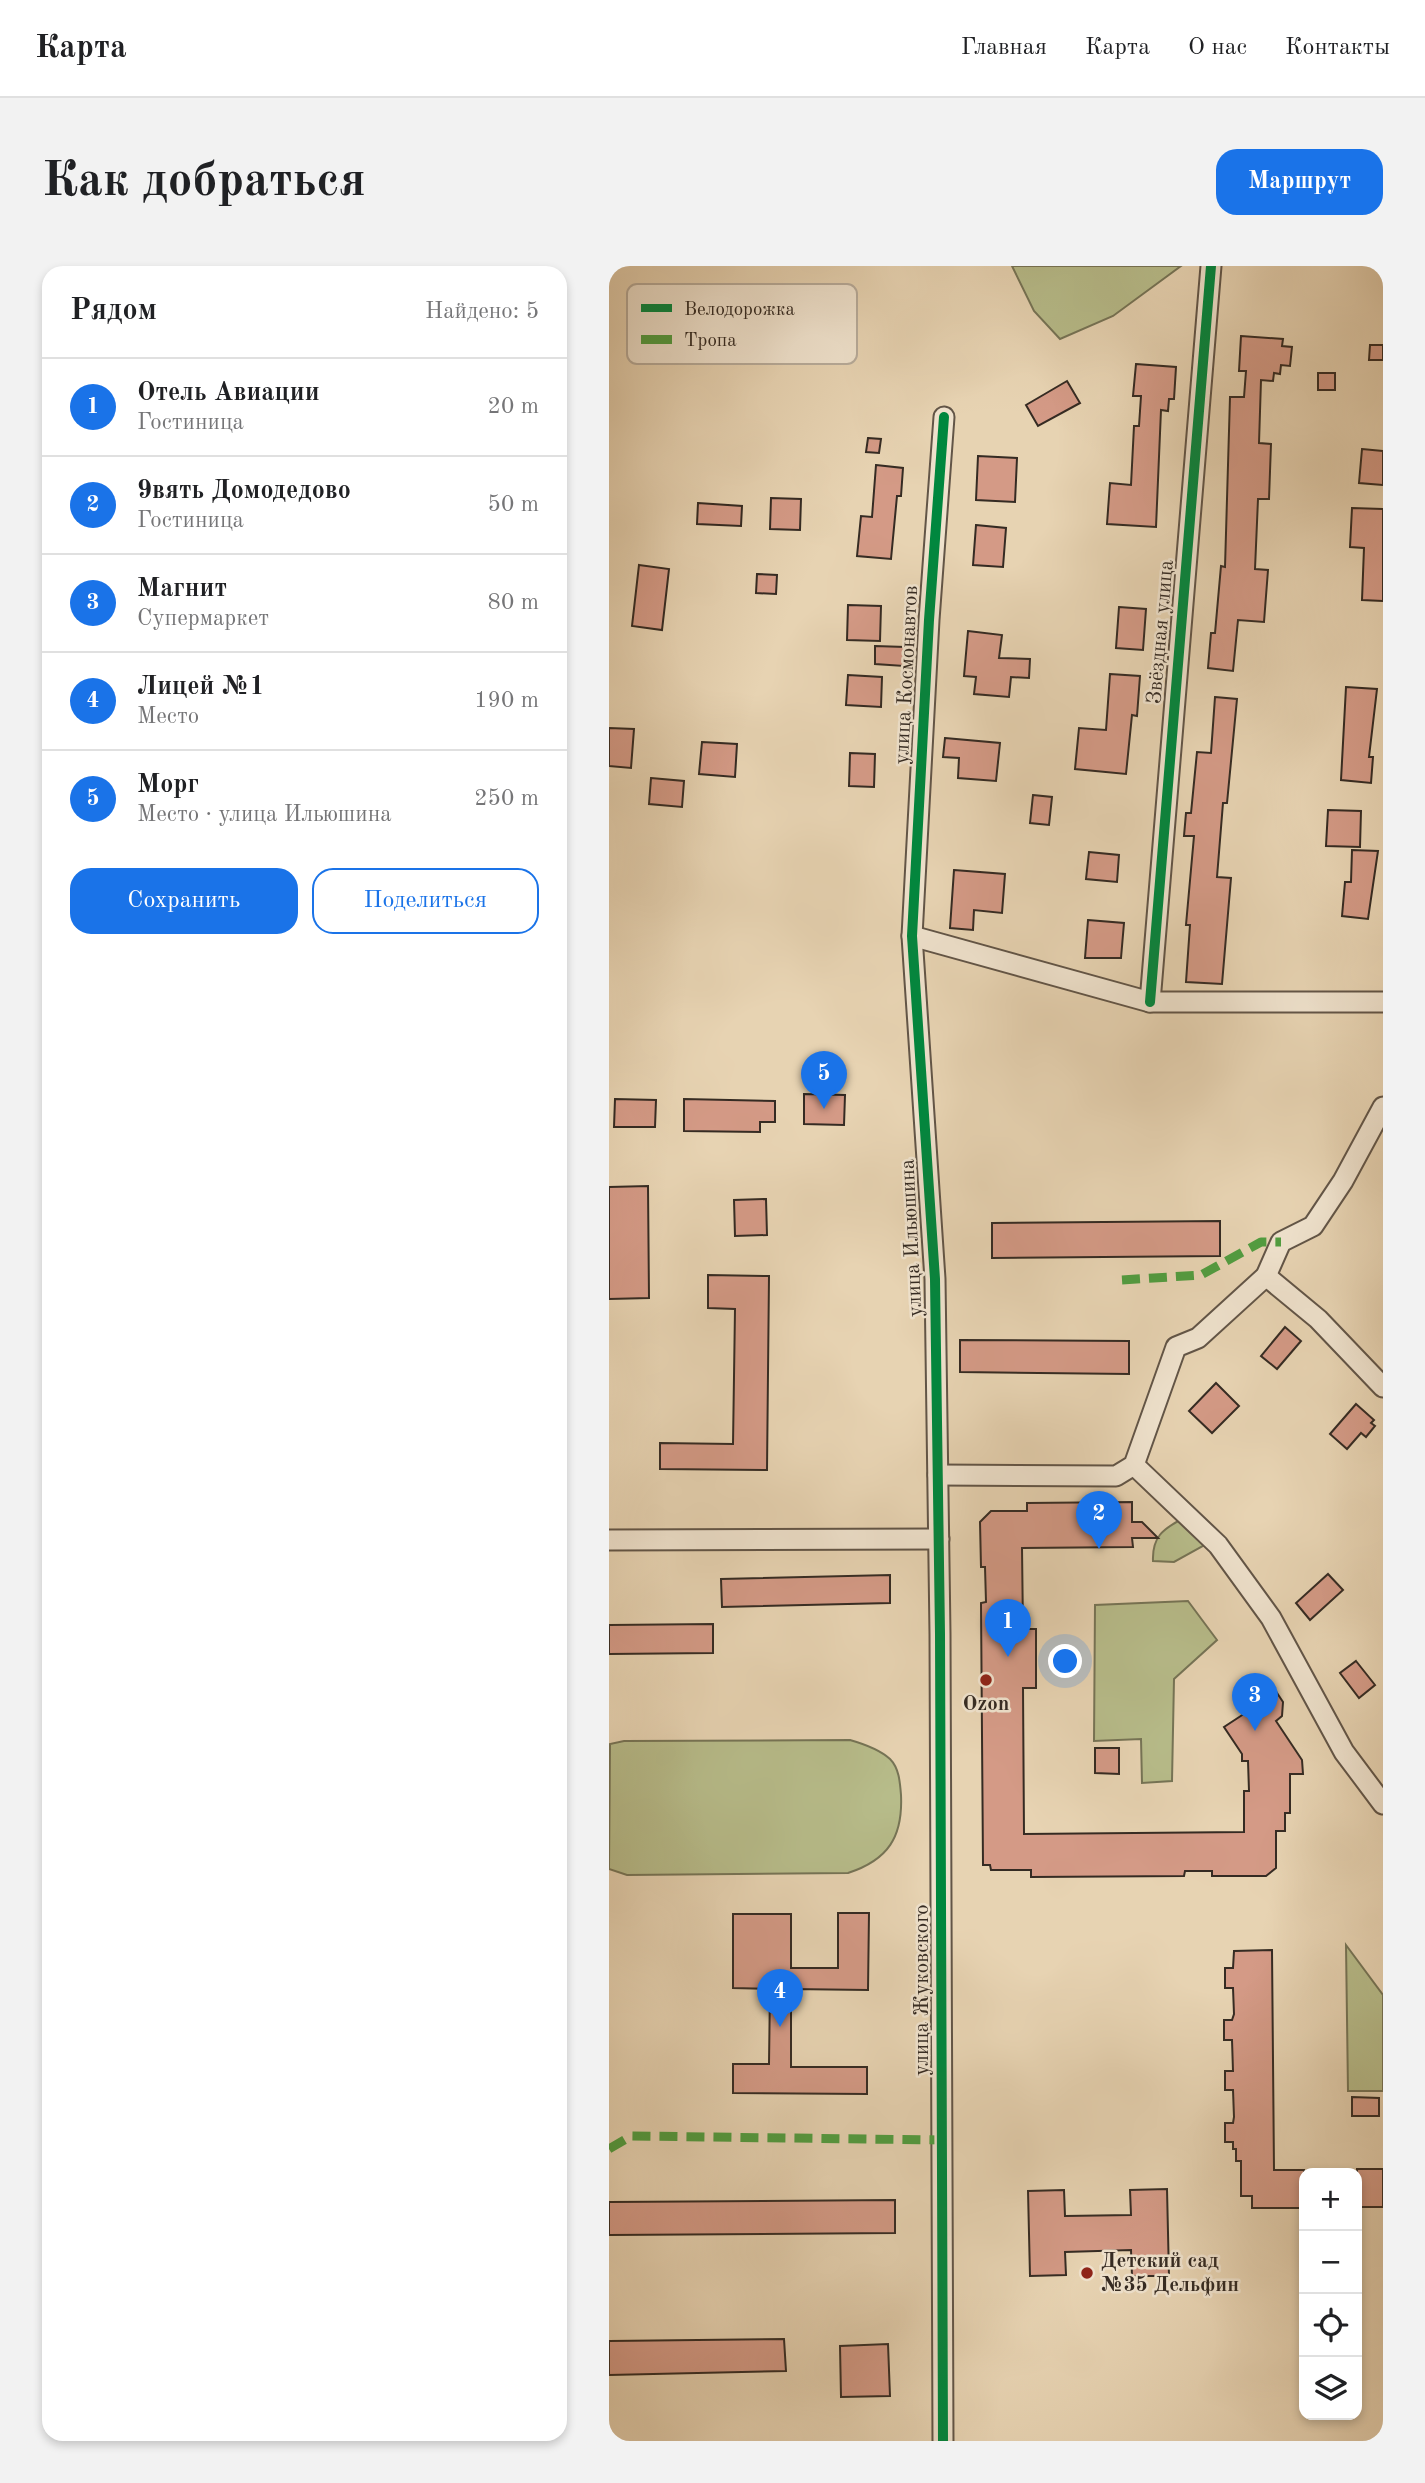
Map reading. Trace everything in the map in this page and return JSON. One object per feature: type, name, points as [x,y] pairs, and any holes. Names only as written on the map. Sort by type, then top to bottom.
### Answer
[{"type":"street","name":"Звёздная улица","points":[[1150,1002],[1211,266]]},
{"type":"street","name":"улица Космонавтов","points":[[912,936],[928,634],[944,417]]},
{"type":"street","points":[[912,936],[1150,1002],[1383,1002]]},
{"type":"street","name":"улица Ильюшина","points":[[912,936],[935,1279],[939,1539]]},
{"type":"street","points":[[938,1475],[1116,1476],[1134,1465],[1176,1347],[1198,1338],[1266,1276],[1281,1242],[1313,1226],[1343,1181],[1383,1107]]},
{"type":"street","points":[[1266,1276],[1318,1319],[1383,1387]]},
{"type":"street","points":[[1134,1465],[1218,1545],[1271,1618],[1344,1752],[1383,1804]]},
{"type":"street","points":[[609,1540],[939,1539]]},
{"type":"street","name":"улица Жуковского","points":[[939,1539],[943,2441]]},
{"type":"green space","points":[[1012,266],[1181,266],[1113,316],[1060,339],[1034,311]]},
{"type":"green space","points":[[1182,1519],[1203,1537],[1203,1546],[1174,1562],[1153,1561],[1154,1546],[1160,1535]]},
{"type":"green space","points":[[1188,1601],[1217,1640],[1174,1679],[1172,1781],[1142,1783],[1141,1739],[1094,1741],[1095,1605]]},
{"type":"green space","points":[[850,1740],[866,1745],[890,1759],[897,1771],[901,1790],[901,1810],[896,1835],[883,1854],[862,1868],[848,1873],[627,1875],[609,1869],[610,1744],[624,1741]]},
{"type":"green space","points":[[1346,1945],[1383,1995],[1383,2091],[1348,2091]]},
{"type":"building","points":[[1241,336],[1283,339],[1282,346],[1292,347],[1290,366],[1281,365],[1280,374],[1274,373],[1273,381],[1261,380],[1259,443],[1271,444],[1269,499],[1258,499],[1255,569],[1268,570],[1264,622],[1238,620],[1233,671],[1208,668],[1211,633],[1215,633],[1221,566],[1225,567],[1230,397],[1244,397],[1246,371],[1239,371]]},
{"type":"building","points":[[1370,345],[1383,345],[1383,360],[1369,360]]},
{"type":"building","points":[[1136,364],[1176,367],[1174,399],[1169,399],[1168,411],[1161,410],[1156,527],[1107,524],[1110,483],[1131,485],[1134,426],[1139,426],[1141,396],[1133,396]]},
{"type":"building","points":[[1318,373],[1335,373],[1335,390],[1318,390]]},
{"type":"building","points":[[1067,381],[1080,403],[1038,426],[1026,405]]},
{"type":"building","points":[[868,438],[881,439],[879,453],[866,452]]},
{"type":"building","points":[[1362,449],[1383,451],[1383,485],[1359,483]]},
{"type":"building","points":[[978,456],[1017,458],[1015,502],[976,500]]},
{"type":"building","points":[[876,465],[903,468],[901,496],[897,496],[891,559],[857,556],[861,516],[872,517]]},
{"type":"building","points":[[771,498],[801,499],[800,530],[770,529]]},
{"type":"building","points":[[698,503],[742,506],[741,526],[697,524]]},
{"type":"building","points":[[1352,508],[1383,509],[1383,601],[1362,600],[1364,548],[1350,547]]},
{"type":"building","points":[[976,525],[1006,528],[1003,567],[973,565]]},
{"type":"building","points":[[639,565],[669,569],[662,630],[632,626]]},
{"type":"building","points":[[757,574],[777,575],[776,594],[756,593]]},
{"type":"building","points":[[848,605],[881,606],[880,641],[847,640]]},
{"type":"building","points":[[1119,607],[1146,609],[1143,650],[1116,648]]},
{"type":"building","points":[[968,631],[1002,635],[999,658],[1030,659],[1029,678],[1011,677],[1009,697],[974,694],[976,677],[964,676]]},
{"type":"building","points":[[875,646],[905,647],[904,666],[875,664]]},
{"type":"building","points":[[1110,674],[1140,676],[1137,716],[1132,715],[1126,774],[1075,769],[1079,728],[1106,730]]},
{"type":"building","points":[[848,675],[882,677],[881,707],[846,705]]},
{"type":"building","points":[[1346,687],[1377,689],[1369,757],[1373,757],[1371,783],[1341,780]]},
{"type":"building","points":[[1215,697],[1237,699],[1227,803],[1223,803],[1217,877],[1231,878],[1222,984],[1186,982],[1190,925],[1186,925],[1194,836],[1184,836],[1186,813],[1191,813],[1197,752],[1211,753]]},
{"type":"building","points":[[609,728],[634,729],[631,768],[609,766]]},
{"type":"building","points":[[945,738],[1000,743],[996,781],[958,778],[959,758],[943,757]]},
{"type":"building","points":[[702,742],[737,744],[735,777],[699,774]]},
{"type":"building","points":[[850,753],[875,754],[874,787],[849,786]]},
{"type":"building","points":[[651,778],[684,781],[682,807],[649,804]]},
{"type":"building","points":[[1033,795],[1052,797],[1049,825],[1030,823]]},
{"type":"building","points":[[1328,810],[1361,811],[1360,847],[1326,846]]},
{"type":"building","points":[[1352,850],[1378,851],[1368,919],[1342,916],[1345,882],[1351,882]]},
{"type":"building","points":[[1089,852],[1119,855],[1117,882],[1086,879]]},
{"type":"building","points":[[954,870],[1005,874],[1002,913],[974,910],[973,930],[950,928]]},
{"type":"building","points":[[1088,920],[1124,923],[1121,958],[1085,958]]},
{"type":"building","points":[[804,1094],[845,1095],[844,1125],[804,1124]]},
{"type":"building","points":[[615,1099],[656,1100],[655,1127],[614,1127]]},
{"type":"building","points":[[684,1099],[775,1101],[775,1122],[760,1122],[760,1132],[684,1131]]},
{"type":"building","points":[[648,1186],[649,1298],[609,1299],[609,1187]]},
{"type":"building","points":[[766,1199],[767,1235],[735,1236],[734,1200]]},
{"type":"building","points":[[1220,1221],[1220,1256],[992,1258],[992,1223]]},
{"type":"building","points":[[708,1275],[769,1276],[767,1470],[660,1469],[660,1443],[733,1444],[735,1309],[708,1308]]},
{"type":"building","points":[[1285,1327],[1301,1341],[1277,1369],[1261,1356]]},
{"type":"building","points":[[960,1340],[1129,1341],[1129,1374],[960,1372]]},
{"type":"building","points":[[1216,1383],[1239,1406],[1212,1433],[1189,1411]]},
{"type":"building","points":[[1356,1404],[1374,1420],[1371,1423],[1375,1426],[1366,1437],[1361,1433],[1347,1449],[1330,1434]]},
{"type":"building","points":[[1132,1502],[1132,1522],[1142,1522],[1158,1538],[1132,1538],[1133,1547],[1022,1548],[1023,1629],[1036,1629],[1036,1688],[1023,1688],[1024,1834],[1244,1832],[1244,1791],[1249,1791],[1248,1761],[1242,1761],[1242,1754],[1224,1727],[1256,1706],[1251,1698],[1271,1684],[1283,1702],[1282,1716],[1276,1721],[1302,1760],[1303,1774],[1290,1774],[1290,1813],[1285,1813],[1285,1831],[1276,1831],[1276,1868],[1266,1876],[1212,1876],[1212,1871],[1185,1871],[1184,1876],[1031,1877],[1031,1870],[991,1870],[990,1865],[983,1865],[981,1603],[986,1602],[985,1567],[981,1567],[980,1522],[991,1511],[1027,1511],[1027,1503]]},
{"type":"building","points":[[1328,1574],[1343,1590],[1310,1620],[1296,1603]]},
{"type":"building","points":[[890,1575],[890,1603],[722,1607],[721,1579]]},
{"type":"building","points":[[713,1624],[713,1653],[609,1654],[609,1625]]},
{"type":"building","points":[[1356,1661],[1375,1685],[1359,1698],[1340,1673]]},
{"type":"building","points":[[1095,1748],[1119,1748],[1119,1774],[1095,1773]]},
{"type":"building","points":[[838,1913],[869,1913],[868,1990],[791,1989],[791,2067],[867,2067],[867,2094],[733,2093],[733,2064],[769,2064],[770,1989],[733,1988],[733,1914],[791,1914],[791,1968],[838,1968]]},
{"type":"building","points":[[1272,1950],[1274,2170],[1299,2170],[1299,2208],[1252,2208],[1252,2196],[1241,2196],[1241,2161],[1236,2161],[1233,2142],[1225,2142],[1225,2123],[1233,2123],[1234,2117],[1233,2090],[1225,2090],[1225,2071],[1233,2071],[1232,2040],[1224,2040],[1224,2020],[1232,2020],[1234,2014],[1233,1988],[1225,1988],[1225,1968],[1233,1968],[1234,1951]]},
{"type":"building","points":[[1352,2097],[1379,2098],[1379,2116],[1352,2116]]},
{"type":"building","points":[[1362,2169],[1383,2169],[1383,2207],[1362,2207]]},
{"type":"building","points":[[1167,2189],[1169,2276],[1132,2276],[1131,2250],[1065,2252],[1066,2275],[1030,2276],[1028,2191],[1064,2190],[1065,2216],[1131,2215],[1130,2190]]},
{"type":"building","points":[[895,2200],[895,2233],[609,2235],[609,2202]]},
{"type":"building","points":[[784,2339],[786,2371],[609,2375],[609,2341]]},
{"type":"building","points":[[888,2344],[890,2396],[841,2397],[840,2346]]},
{"type":"marked path","points":[[1122,1280],[1201,1275],[1261,1242],[1281,1242]]},
{"type":"marked path","points":[[609,2149],[631,2136],[942,2140]]},
{"type":"cycle path","points":[[1150,1002],[1211,266]]},
{"type":"cycle path","points":[[943,2441],[940,1634],[935,1279],[912,936],[929,620],[944,417]]},
{"type":"place","name":"Морг","points":[[824,1109]]},
{"type":"place","name":"9вять Домодедово","points":[[1099,1549]]},
{"type":"place","name":"Отель Авиации","points":[[1008,1657]]},
{"type":"place","name":"Ozon","points":[[986,1680]]},
{"type":"place","name":"Магнит","points":[[1255,1731]]},
{"type":"place","name":"Лицей №1","points":[[780,2027]]},
{"type":"place","name":"Детский сад №35 Дельфин","points":[[1087,2273]]}]
